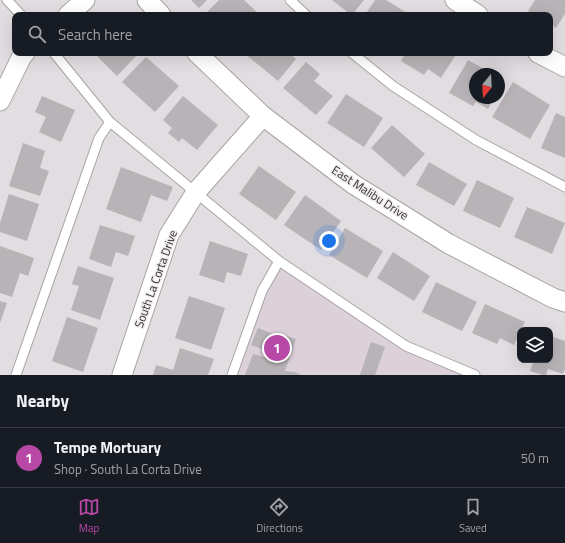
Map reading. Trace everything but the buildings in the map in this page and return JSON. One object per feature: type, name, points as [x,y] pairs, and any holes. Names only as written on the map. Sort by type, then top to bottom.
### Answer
[{"type":"street","points":[[71,12],[84,0]]},
{"type":"street","points":[[148,0],[158,12]]},
{"type":"street","points":[[456,0],[474,12]]},
{"type":"street","points":[[0,101],[22,56]]},
{"type":"street","name":"East Malibu Drive","points":[[200,56],[263,116],[353,184],[443,240],[553,298],[565,302]]},
{"type":"street","points":[[544,56],[565,67]]},
{"type":"street","name":"South La Corta Drive","points":[[122,375],[169,235],[196,192],[263,116]]},
{"type":"lane","points":[[7,0],[18,12]]},
{"type":"lane","points":[[290,0],[303,12]]},
{"type":"lane","points":[[56,56],[110,122],[278,261],[406,346],[475,375]]},
{"type":"lane","points":[[356,56],[393,86],[476,140],[565,187]]},
{"type":"lane","points":[[16,375],[98,138],[110,122]]},
{"type":"lane","points":[[232,375],[262,291],[278,261]]},
{"type":"shaded area","points":[[279,261],[406,346],[475,375],[232,375]]},
{"type":"place","name":"Tempe Mortuary","points":[[277,348]]}]
